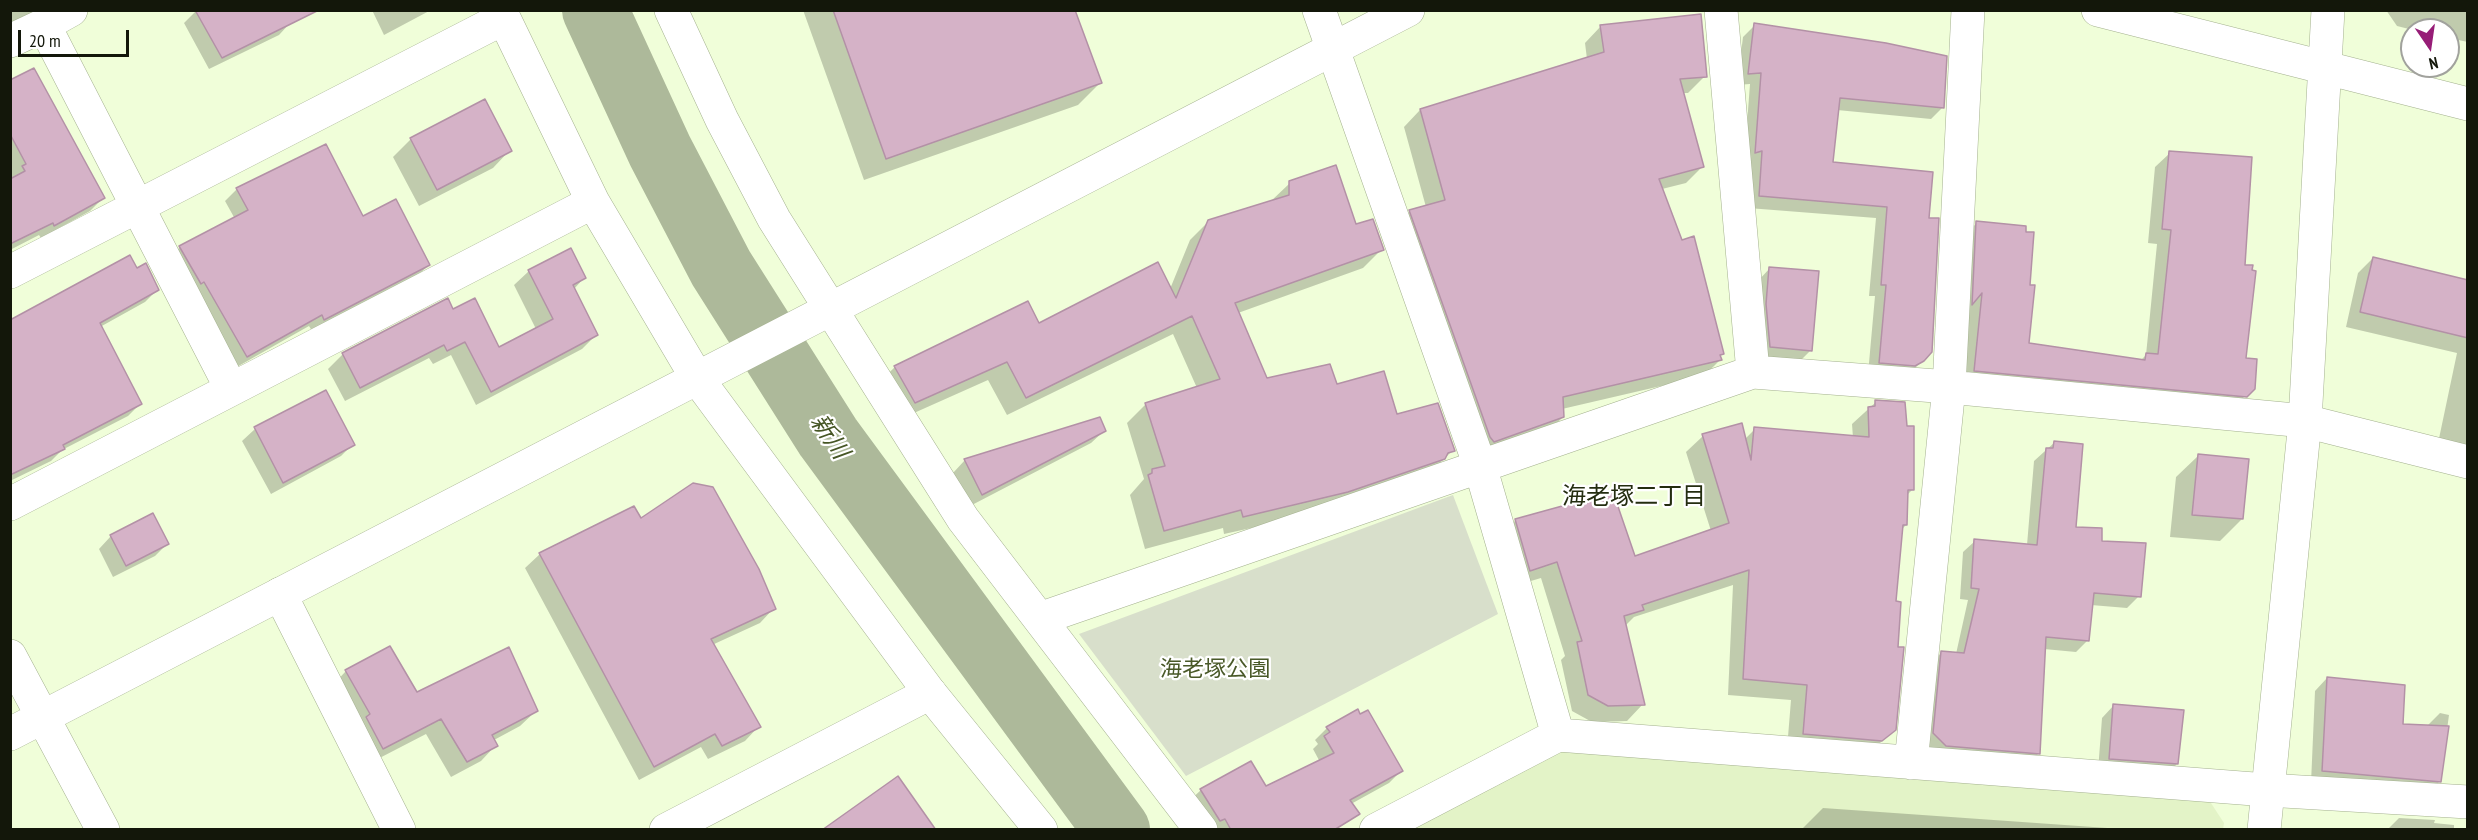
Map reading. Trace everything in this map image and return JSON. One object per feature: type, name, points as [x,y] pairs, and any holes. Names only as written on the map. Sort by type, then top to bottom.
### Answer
[{"type":"street","points":[[671,10],[722,120],[821,313],[963,519],[1201,830]]},
{"type":"street","points":[[1319,10],[1480,466],[1558,735]]},
{"type":"street","points":[[10,734],[1408,10]]},
{"type":"street","points":[[1721,10],[1753,372]]},
{"type":"street","points":[[1911,763],[1948,387],[1968,10]]},
{"type":"street","points":[[2098,10],[2468,104]]},
{"type":"street","points":[[2264,830],[2305,421],[2323,67],[2328,10]]},
{"type":"street","points":[[10,272],[502,14],[593,201],[930,693],[1041,830]]},
{"type":"street","points":[[10,41],[57,18],[138,206],[231,388]]},
{"type":"street","points":[[10,504],[593,201]]},
{"type":"street","points":[[1041,618],[1753,372],[1948,387],[2305,421],[2468,462]]},
{"type":"street","points":[[280,594],[399,830]]},
{"type":"street","points":[[10,656],[103,830]]},
{"type":"street","points":[[666,830],[930,693]]},
{"type":"street","points":[[1376,830],[1558,735],[2267,790],[2468,802]]},
{"type":"shaded area","points":[[1558,747],[2207,797],[2224,823],[2223,830],[1401,830]]},
{"type":"green space","name":"海老塚公園","points":[[1453,495],[1498,614],[1186,776],[1079,634]]},
{"type":"building","points":[[195,10],[319,10],[222,58]]},
{"type":"building","points":[[833,10],[1075,10],[1102,83],[886,159]]},
{"type":"building","points":[[1701,14],[1707,77],[1680,79],[1704,167],[1659,179],[1682,240],[1694,236],[1724,354],[1720,355],[1722,360],[1563,397],[1564,417],[1494,442],[1490,437],[1409,210],[1445,200],[1420,109],[1604,52],[1600,25]]},
{"type":"building","points":[[1754,23],[1886,43],[1947,56],[1944,108],[1840,98],[1833,162],[1933,172],[1929,218],[1939,218],[1932,352],[1924,361],[1915,366],[1879,363],[1886,285],[1881,285],[1887,207],[1759,196],[1762,151],[1755,153],[1761,73],[1748,74]]},
{"type":"building","points":[[34,68],[105,198],[54,226],[53,223],[10,244],[10,179],[25,171],[22,166],[26,164],[10,134],[10,80]]},
{"type":"building","points":[[485,99],[512,151],[437,190],[410,138]]},
{"type":"building","points":[[326,144],[363,216],[396,199],[430,265],[324,320],[322,315],[247,357],[204,282],[201,284],[179,246],[248,210],[236,188]]},
{"type":"building","points":[[2169,151],[2252,157],[2245,265],[2253,265],[2252,270],[2256,271],[2246,358],[2257,359],[2255,389],[2247,397],[1974,371],[1982,293],[1972,305],[1976,221],[2026,226],[2026,232],[2034,232],[2030,285],[2035,285],[2029,343],[2145,360],[2146,353],[2158,354],[2171,230],[2162,229]]},
{"type":"building","points":[[1336,165],[1356,224],[1373,219],[1384,250],[1235,303],[1267,378],[1330,364],[1337,384],[1384,371],[1397,414],[1438,403],[1455,451],[1448,453],[1445,459],[1348,492],[1243,517],[1241,510],[1164,531],[1148,475],[1152,473],[1152,469],[1165,466],[1145,403],[1220,379],[1192,316],[1026,398],[1007,362],[915,403],[894,366],[1028,301],[1039,323],[1158,262],[1176,298],[1208,220],[1289,195],[1289,181]]},
{"type":"building","points":[[571,248],[586,278],[573,285],[598,335],[491,392],[465,342],[447,351],[444,345],[360,388],[342,353],[448,298],[453,309],[475,298],[499,347],[553,319],[528,270]]},
{"type":"building","points":[[130,255],[137,268],[146,263],[159,290],[100,323],[142,404],[63,445],[65,449],[10,475],[10,320]]},
{"type":"building","points":[[2373,257],[2468,280],[2468,338],[2360,312]]},
{"type":"building","points":[[1769,267],[1819,271],[1812,351],[1770,347],[1766,304]]},
{"type":"building","points":[[326,390],[355,445],[283,483],[254,427]]},
{"type":"building","points":[[1875,400],[1905,402],[1907,426],[1914,426],[1914,490],[1908,490],[1907,525],[1903,525],[1896,601],[1901,602],[1898,647],[1904,647],[1896,730],[1882,741],[1803,734],[1807,685],[1743,679],[1749,570],[1642,605],[1644,610],[1624,616],[1645,705],[1608,706],[1588,695],[1577,642],[1582,641],[1557,562],[1530,571],[1515,519],[1613,492],[1635,556],[1729,523],[1702,434],[1742,423],[1751,460],[1754,427],[1869,437],[1868,407],[1875,406]]},
{"type":"building","points":[[1100,417],[1106,431],[982,495],[964,459]]},
{"type":"building","points":[[2054,441],[2083,444],[2076,527],[2102,528],[2102,541],[2146,543],[2141,597],[2094,593],[2089,641],[2046,637],[2040,754],[1946,746],[1933,733],[1941,651],[1964,653],[1979,589],[1971,588],[1974,539],[2037,545],[2046,448],[2053,448]]},
{"type":"building","points":[[2198,454],[2249,459],[2243,519],[2192,515]]},
{"type":"building","points":[[693,483],[713,487],[759,569],[776,609],[711,639],[761,727],[722,746],[715,734],[654,767],[539,553],[634,506],[641,518]]},
{"type":"building","points":[[153,513],[169,544],[126,566],[110,535]]},
{"type":"building","points":[[390,646],[417,692],[509,647],[538,711],[492,735],[498,746],[467,762],[441,719],[383,749],[366,717],[370,714],[345,670]]},
{"type":"building","points":[[2327,677],[2405,685],[2403,724],[2449,726],[2441,782],[2322,771]]},
{"type":"building","points":[[2113,704],[2184,710],[2178,764],[2109,759]]},
{"type":"building","points":[[1358,709],[1360,714],[1368,710],[1403,771],[1350,800],[1360,814],[1334,830],[1231,830],[1225,819],[1220,821],[1200,789],[1251,761],[1266,786],[1334,753],[1324,736],[1330,732],[1326,727]]},
{"type":"building","points":[[898,776],[936,830],[822,830]]},
{"type":"waterway","name":"新川","points":[[595,10],[660,151],[721,268],[828,437],[1117,830]]},
{"type":"district","name":"海老塚二丁目","points":[[1634,497]]}]
